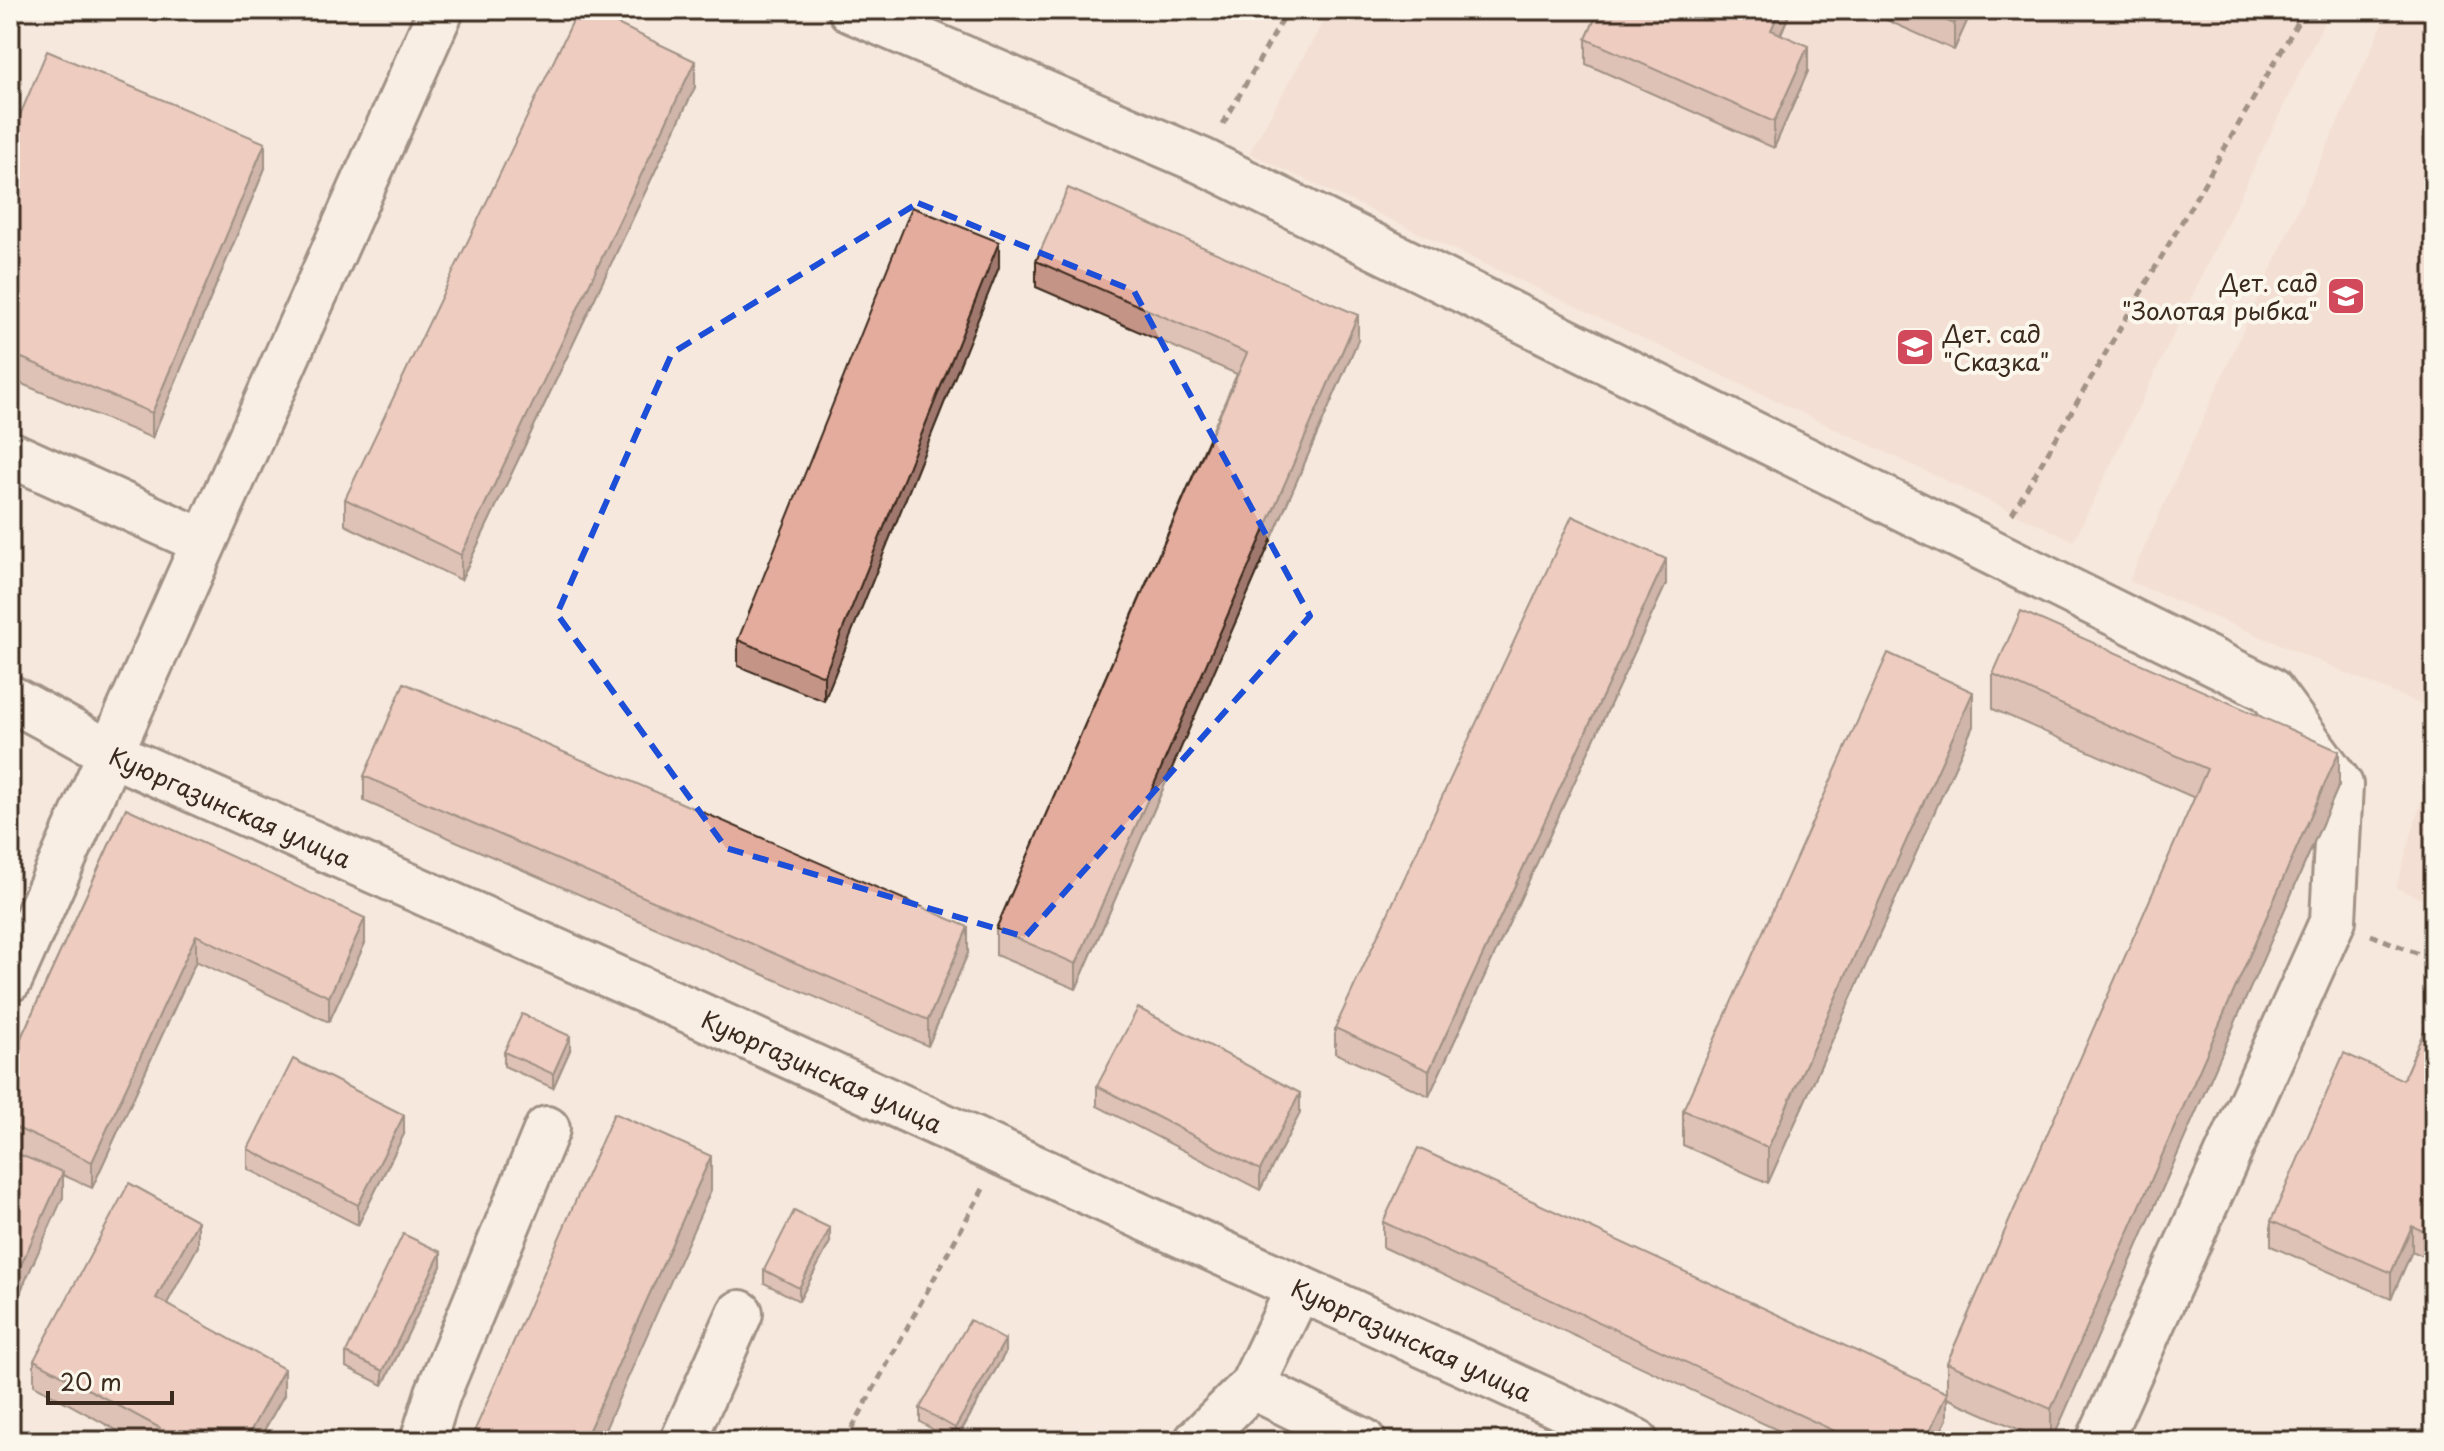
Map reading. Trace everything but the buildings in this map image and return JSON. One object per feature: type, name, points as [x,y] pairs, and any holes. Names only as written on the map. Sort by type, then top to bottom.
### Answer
[{"type":"street","points":[[10,979],[441,10]]},
{"type":"street","points":[[851,10],[1202,161],[2270,690],[2340,785],[2333,920],[2099,1441]]},
{"type":"street","points":[[10,454],[204,542]]},
{"type":"street","name":"Куюргазинская улица","points":[[10,698],[112,754],[1635,1441]]},
{"type":"street","points":[[423,1441],[438,1393],[547,1129]]},
{"type":"street","points":[[1197,1441],[1252,1386],[1299,1288]]},
{"type":"street","points":[[683,1441],[740,1313]]},
{"type":"street","points":[[1252,1386],[1363,1441]]},
{"type":"path","points":[[1202,161],[1288,10]]},
{"type":"path","points":[[1990,552],[2305,10]]},
{"type":"path","points":[[2333,920],[2434,960]]},
{"type":"path","points":[[845,1441],[1002,1153]]},
{"type":"highlighted area","points":[[918,203],[1134,291],[1310,616],[1025,937],[726,848],[557,614],[672,353]]},
{"type":"shaded area","name":"Дет. сад \"Сказка\"","points":[[1330,10],[2330,10],[2074,541],[1249,153]]},
{"type":"shaded area","name":"Дет. сад \"Золотая рыбка\"","points":[[2389,10],[2434,10],[2434,710],[2129,581]]},
{"type":"shaded area","points":[[2434,756],[2434,904],[2396,888]]},
{"type":"place","name":"Дет. сад \"Золотая рыбка\"","points":[[2346,296]]},
{"type":"place","name":"Дет. сад \"Сказка\"","points":[[1915,347]]}]
